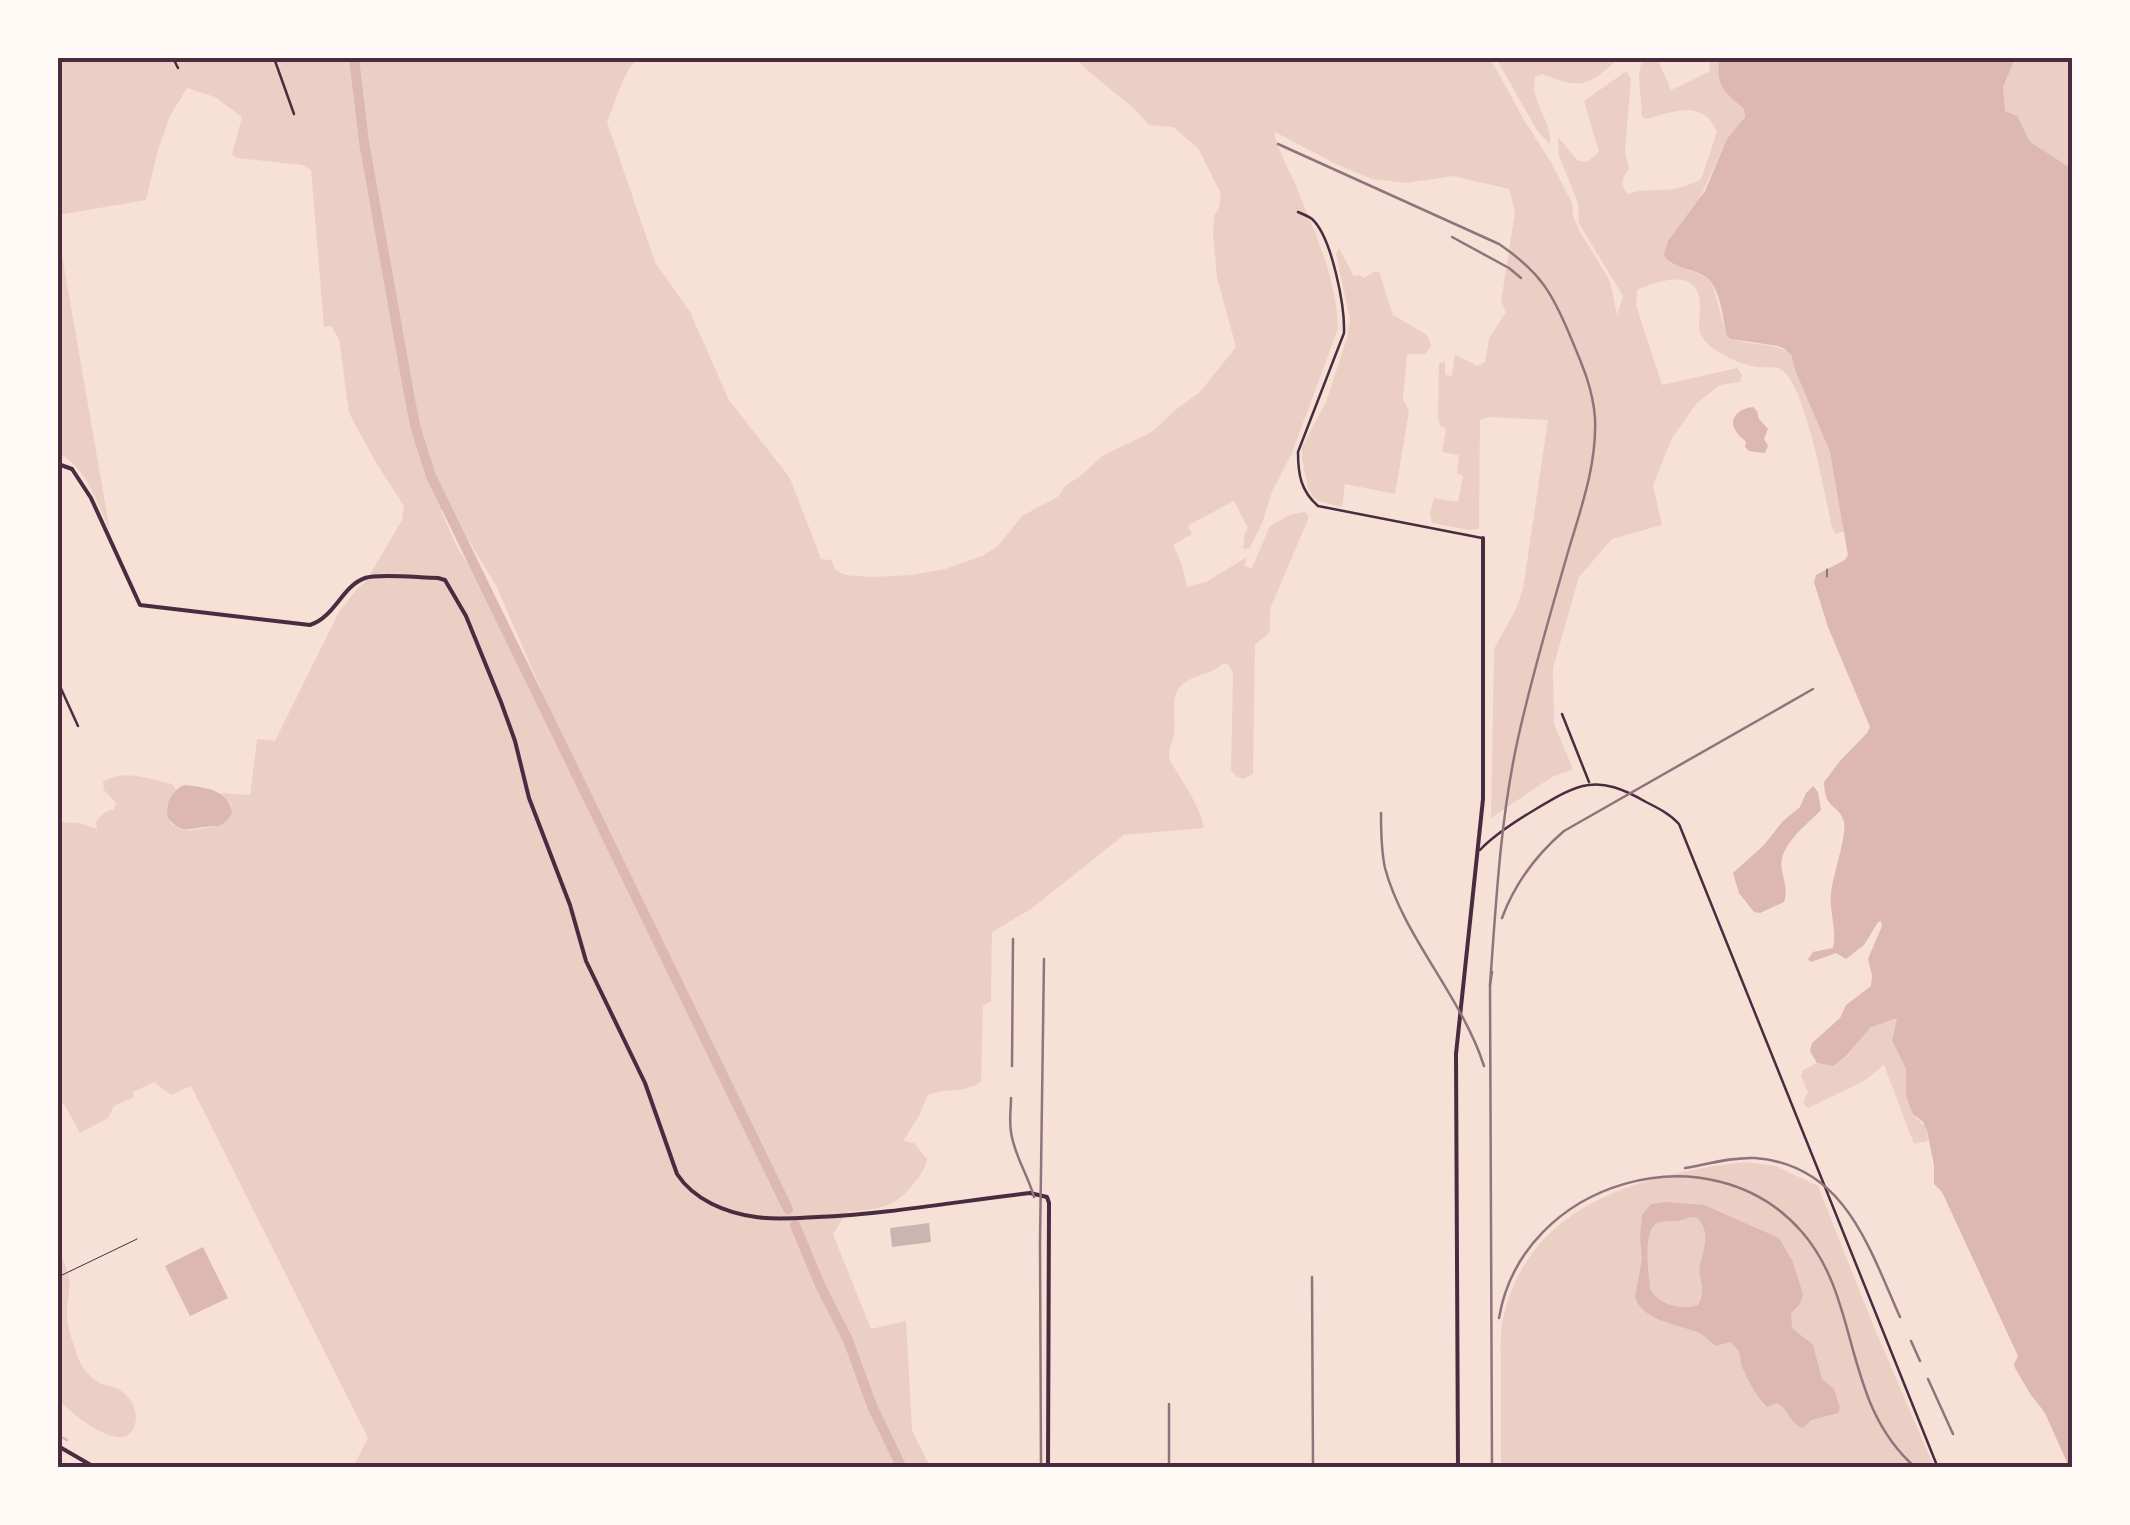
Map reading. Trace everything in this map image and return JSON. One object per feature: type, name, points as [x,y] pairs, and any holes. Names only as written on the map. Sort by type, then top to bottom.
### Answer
[{"type":"street","points":[[173,58],[178,68]]},
{"type":"street","points":[[274,58],[294,114]]},
{"type":"street","points":[[1298,212],[1313,220],[1326,240],[1345,314],[1344,333],[1298,452],[1298,470],[1308,497],[1318,506],[1483,538],[1483,798],[1456,1054],[1458,1468]]},
{"type":"street","points":[[58,464],[76,474],[92,498],[140,605],[310,624],[326,616],[365,578],[444,580],[466,616],[506,715],[529,798],[573,914],[586,960],[645,1083],[681,1179],[700,1198],[727,1210],[774,1218],[849,1216],[1030,1193],[1047,1197],[1048,1468]]},
{"type":"street","points":[[58,682],[78,726]]},
{"type":"street","points":[[1562,714],[1590,784]]},
{"type":"street","points":[[1478,853],[1520,819],[1570,790],[1590,784],[1625,789],[1672,817],[1682,830],[1938,1468]]},
{"type":"street","points":[[58,1446],[96,1468]]},
{"type":"lane","points":[[58,1277],[138,1240]]},
{"type":"path","points":[[1827,569],[1827,577]]},
{"type":"shaded area","points":[[58,58],[638,58],[624,79],[607,122],[655,262],[690,312],[729,400],[790,478],[821,559],[831,560],[836,570],[845,575],[912,575],[945,569],[998,546],[1022,516],[1059,496],[1064,487],[1102,456],[1152,432],[1200,392],[1236,347],[1217,278],[1213,234],[1221,194],[1198,148],[1173,127],[1149,125],[1075,58],[1490,58],[1572,203],[1580,232],[1610,281],[1617,315],[1623,296],[1579,224],[1578,203],[1559,156],[1558,137],[1578,161],[1587,162],[1599,152],[1584,101],[1625,72],[1631,80],[1625,150],[1629,169],[1622,181],[1625,190],[1628,194],[1672,189],[1701,179],[1717,132],[1712,122],[1693,111],[1642,117],[1639,76],[1641,63],[1657,58],[1671,90],[1709,72],[1711,58],[1719,58],[1720,82],[1744,109],[1745,117],[1722,150],[1670,263],[1712,283],[1727,336],[1789,352],[1830,452],[1845,531],[1836,534],[1832,528],[1806,417],[1789,378],[1777,368],[1738,362],[1708,344],[1699,328],[1699,296],[1688,282],[1668,280],[1637,290],[1636,305],[1662,385],[1737,368],[1742,375],[1740,382],[1720,385],[1696,404],[1672,438],[1653,485],[1662,525],[1612,539],[1579,577],[1553,668],[1554,724],[1573,769],[1552,777],[1491,818],[1494,649],[1523,589],[1548,420],[1480,420],[1479,529],[1432,523],[1430,513],[1434,498],[1458,502],[1463,476],[1457,473],[1459,455],[1442,452],[1446,428],[1440,426],[1438,416],[1439,363],[1445,362],[1445,375],[1452,376],[1455,354],[1477,366],[1485,362],[1489,338],[1506,312],[1501,302],[1515,212],[1509,189],[1453,176],[1406,183],[1372,179],[1275,132],[1323,253],[1338,329],[1292,453],[1250,548],[1243,549],[1248,528],[1234,501],[1189,525],[1192,534],[1173,545],[1187,587],[1206,582],[1247,557],[1244,566],[1252,568],[1270,526],[1290,515],[1305,512],[1309,517],[1270,609],[1270,630],[1255,644],[1253,774],[1244,779],[1231,770],[1233,673],[1228,664],[1223,664],[1192,678],[1181,686],[1175,698],[1169,758],[1194,800],[1204,828],[1124,835],[1031,909],[992,932],[991,1001],[983,1006],[981,1082],[928,1095],[903,1141],[914,1143],[927,1159],[921,1174],[893,1202],[847,1212],[833,1234],[871,1329],[906,1321],[912,1430],[930,1467],[353,1467],[368,1438],[191,1086],[171,1095],[154,1082],[133,1092],[134,1097],[114,1106],[108,1118],[80,1133],[58,1100],[58,822],[97,829],[98,819],[114,809],[116,803],[104,790],[103,782],[119,776],[172,784],[176,789],[168,806],[168,817],[185,830],[214,827],[232,805],[221,793],[250,795],[257,739],[275,741],[339,612],[366,581],[402,520],[404,506],[349,413],[339,339],[331,326],[324,327],[311,170],[302,165],[237,158],[232,154],[242,117],[215,97],[187,88],[170,116],[146,200],[58,215]],"holes":[[[448,501],[496,585],[543,694],[533,697],[478,578],[458,549],[441,511]]]},
{"type":"shaded area","points":[[1496,58],[1619,58],[1600,75],[1584,82],[1567,82],[1542,74],[1535,77],[1536,96],[1548,126],[1550,144],[1538,132]]},
{"type":"shaded area","points":[[1719,58],[2015,58],[2003,87],[2005,111],[2017,116],[2030,142],[2072,169],[2072,1467],[2045,1413],[2015,1368],[2018,1356],[1942,1192],[1934,1184],[1927,1131],[1909,1104],[1906,1069],[1892,1040],[1897,1018],[1871,1027],[1833,1066],[1817,1063],[1810,1051],[1812,1043],[1840,1018],[1846,1005],[1871,986],[1868,959],[1881,921],[1864,945],[1846,959],[1836,953],[1811,962],[1808,959],[1813,952],[1833,948],[1831,893],[1844,828],[1842,816],[1829,803],[1824,782],[1870,727],[1828,627],[1814,582],[1816,575],[1848,555],[1830,452],[1791,355],[1778,346],[1727,336],[1711,282],[1664,255],[1668,241],[1705,191],[1727,139],[1745,117],[1744,109],[1720,82]]},
{"type":"shaded area","points":[[1999,58],[2072,58],[2072,525],[1981,149]]},
{"type":"shaded area","points":[[58,232],[110,531],[83,476],[58,454]]},
{"type":"shaded area","points":[[1339,248],[1354,276],[1364,278],[1379,272],[1393,315],[1427,335],[1431,346],[1425,354],[1407,354],[1403,399],[1409,411],[1395,494],[1345,484],[1342,507],[1313,497],[1302,458],[1302,447],[1326,402],[1347,338],[1350,320],[1336,254]]},
{"type":"shaded area","points":[[1753,407],[1768,429],[1765,453],[1749,451],[1734,426],[1737,414]]},
{"type":"shaded area","points":[[184,785],[222,795],[232,814],[220,825],[180,828],[168,818],[167,808],[172,794]]},
{"type":"shaded area","points":[[1813,786],[1821,810],[1784,853],[1784,902],[1754,912],[1739,893],[1733,873],[1800,807]]},
{"type":"shaded area","points":[[1896,1017],[1892,1036],[1906,1069],[1915,1117],[1926,1127],[1928,1141],[1914,1144],[1884,1065],[1864,1081],[1808,1108],[1803,1103],[1808,1092],[1801,1076],[1803,1070],[1817,1063],[1835,1064],[1873,1026]]},
{"type":"shaded area","points":[[1745,1162],[1776,1166],[1818,1186],[1934,1467],[1501,1468],[1502,1323],[1518,1276],[1539,1245],[1566,1220],[1632,1186],[1669,1175]]},
{"type":"shaded area","points":[[1651,1204],[1704,1205],[1779,1238],[1792,1260],[1803,1294],[1791,1313],[1792,1328],[1813,1345],[1822,1379],[1834,1389],[1838,1413],[1811,1420],[1803,1428],[1799,1426],[1777,1403],[1767,1407],[1763,1403],[1746,1376],[1738,1350],[1730,1342],[1716,1346],[1700,1333],[1652,1316],[1639,1305],[1635,1297],[1642,1259],[1642,1215]],"holes":[[[1698,1218],[1705,1235],[1699,1270],[1701,1299],[1691,1307],[1671,1305],[1650,1289],[1649,1235],[1657,1223]]]},
{"type":"shaded area","points":[[203,1247],[228,1298],[190,1316],[165,1266]]},
{"type":"shaded area","points":[[58,1250],[68,1275],[68,1322],[79,1359],[97,1382],[124,1393],[135,1409],[132,1432],[123,1437],[100,1431],[58,1399]]},
{"type":"building","points":[[929,1223],[931,1242],[892,1247],[890,1228]]},
{"type":"waterway","points":[[354,58],[364,142],[410,400],[431,476],[788,1209]]},
{"type":"waterway","points":[[795,1225],[902,1468]]},
{"type":"waterway","points":[[58,1435],[67,1440]]},
{"type":"railway","points":[[1278,144],[1499,244],[1513,254],[1551,295],[1589,387],[1595,418],[1591,469],[1511,773],[1490,985]]},
{"type":"railway","points":[[1452,237],[1521,278]]},
{"type":"railway","points":[[1502,918],[1527,870],[1564,831],[1813,689]]},
{"type":"railway","points":[[1381,813],[1384,861],[1394,893],[1462,1016],[1484,1066]]},
{"type":"railway","points":[[1012,1066],[1013,939]]},
{"type":"railway","points":[[1041,1468],[1044,959]]},
{"type":"railway","points":[[1492,972],[1492,1468]]},
{"type":"railway","points":[[1011,1098],[1013,1140],[1034,1197]]},
{"type":"railway","points":[[1685,1168],[1755,1158],[1786,1164],[1811,1176],[1850,1214],[1900,1317]]},
{"type":"railway","points":[[1499,1318],[1515,1271],[1543,1232],[1581,1203],[1625,1184],[1672,1177],[1719,1181],[1764,1200],[1802,1232],[1821,1259],[1835,1289],[1875,1413],[1892,1442],[1916,1468]]},
{"type":"railway","points":[[1312,1277],[1313,1468]]},
{"type":"railway","points":[[1911,1341],[1920,1361]]},
{"type":"railway","points":[[1928,1379],[1953,1434]]},
{"type":"railway","points":[[1169,1404],[1169,1468]]}]
